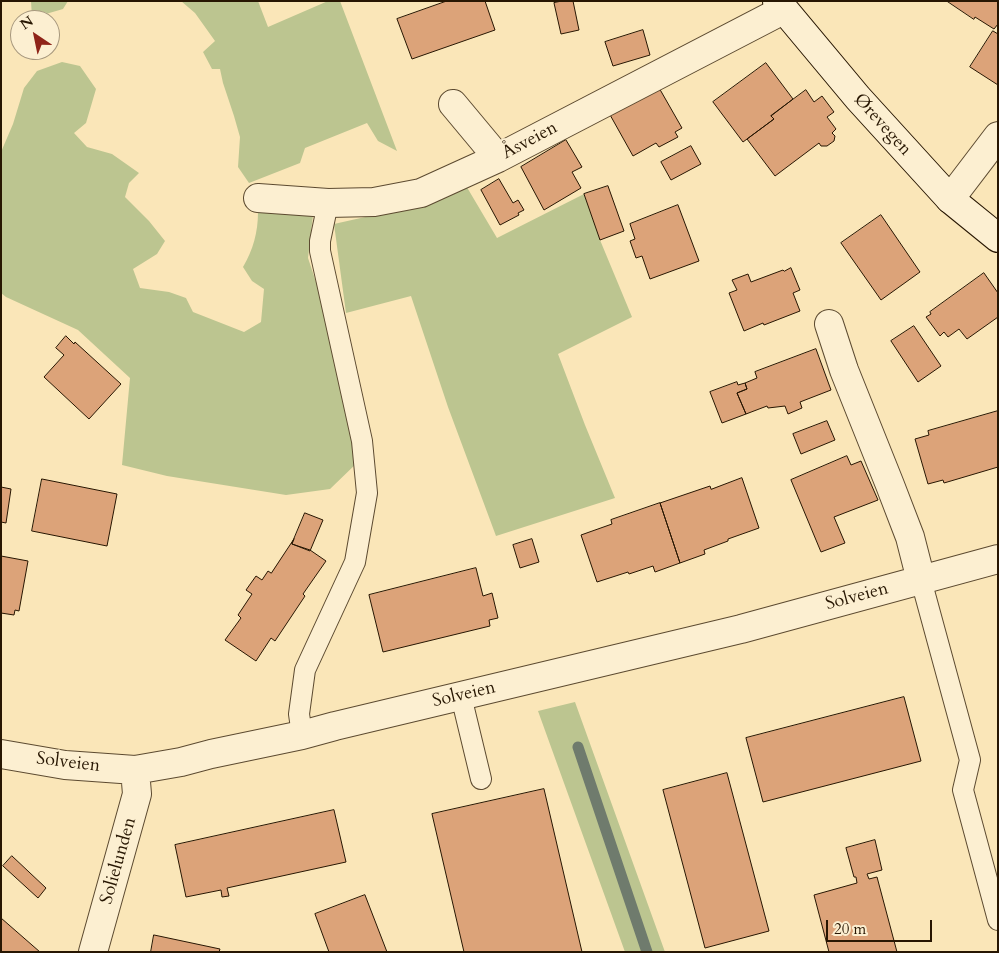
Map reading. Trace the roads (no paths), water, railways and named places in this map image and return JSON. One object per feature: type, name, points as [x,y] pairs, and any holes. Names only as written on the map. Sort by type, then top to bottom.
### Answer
[{"type":"street","name":"Åsveien","points":[[258,198],[328,203],[374,202],[421,193],[498,158],[780,6]]},
{"type":"street","name":"Ørevegen","points":[[780,6],[858,98],[950,199],[998,238]]},
{"type":"street","points":[[453,104],[498,158]]},
{"type":"street","points":[[950,199],[998,136]]},
{"type":"street","points":[[829,324],[844,370],[906,529],[921,580]]},
{"type":"street","name":"Solveien","points":[[1,754],[65,765],[136,770],[181,762],[302,735],[741,629],[998,559]]},
{"type":"street","name":"Solielunden","points":[[93,952],[137,794],[136,770]]},
{"type":"lane","points":[[302,735],[299,714],[305,670],[355,562],[367,494],[362,441],[320,251],[320,240],[328,203]]},
{"type":"lane","points":[[921,580],[970,760],[963,790],[998,920]]},
{"type":"lane","points":[[461,696],[480,779]]},
{"type":"waterway","points":[[578,747],[647,952]]}]
